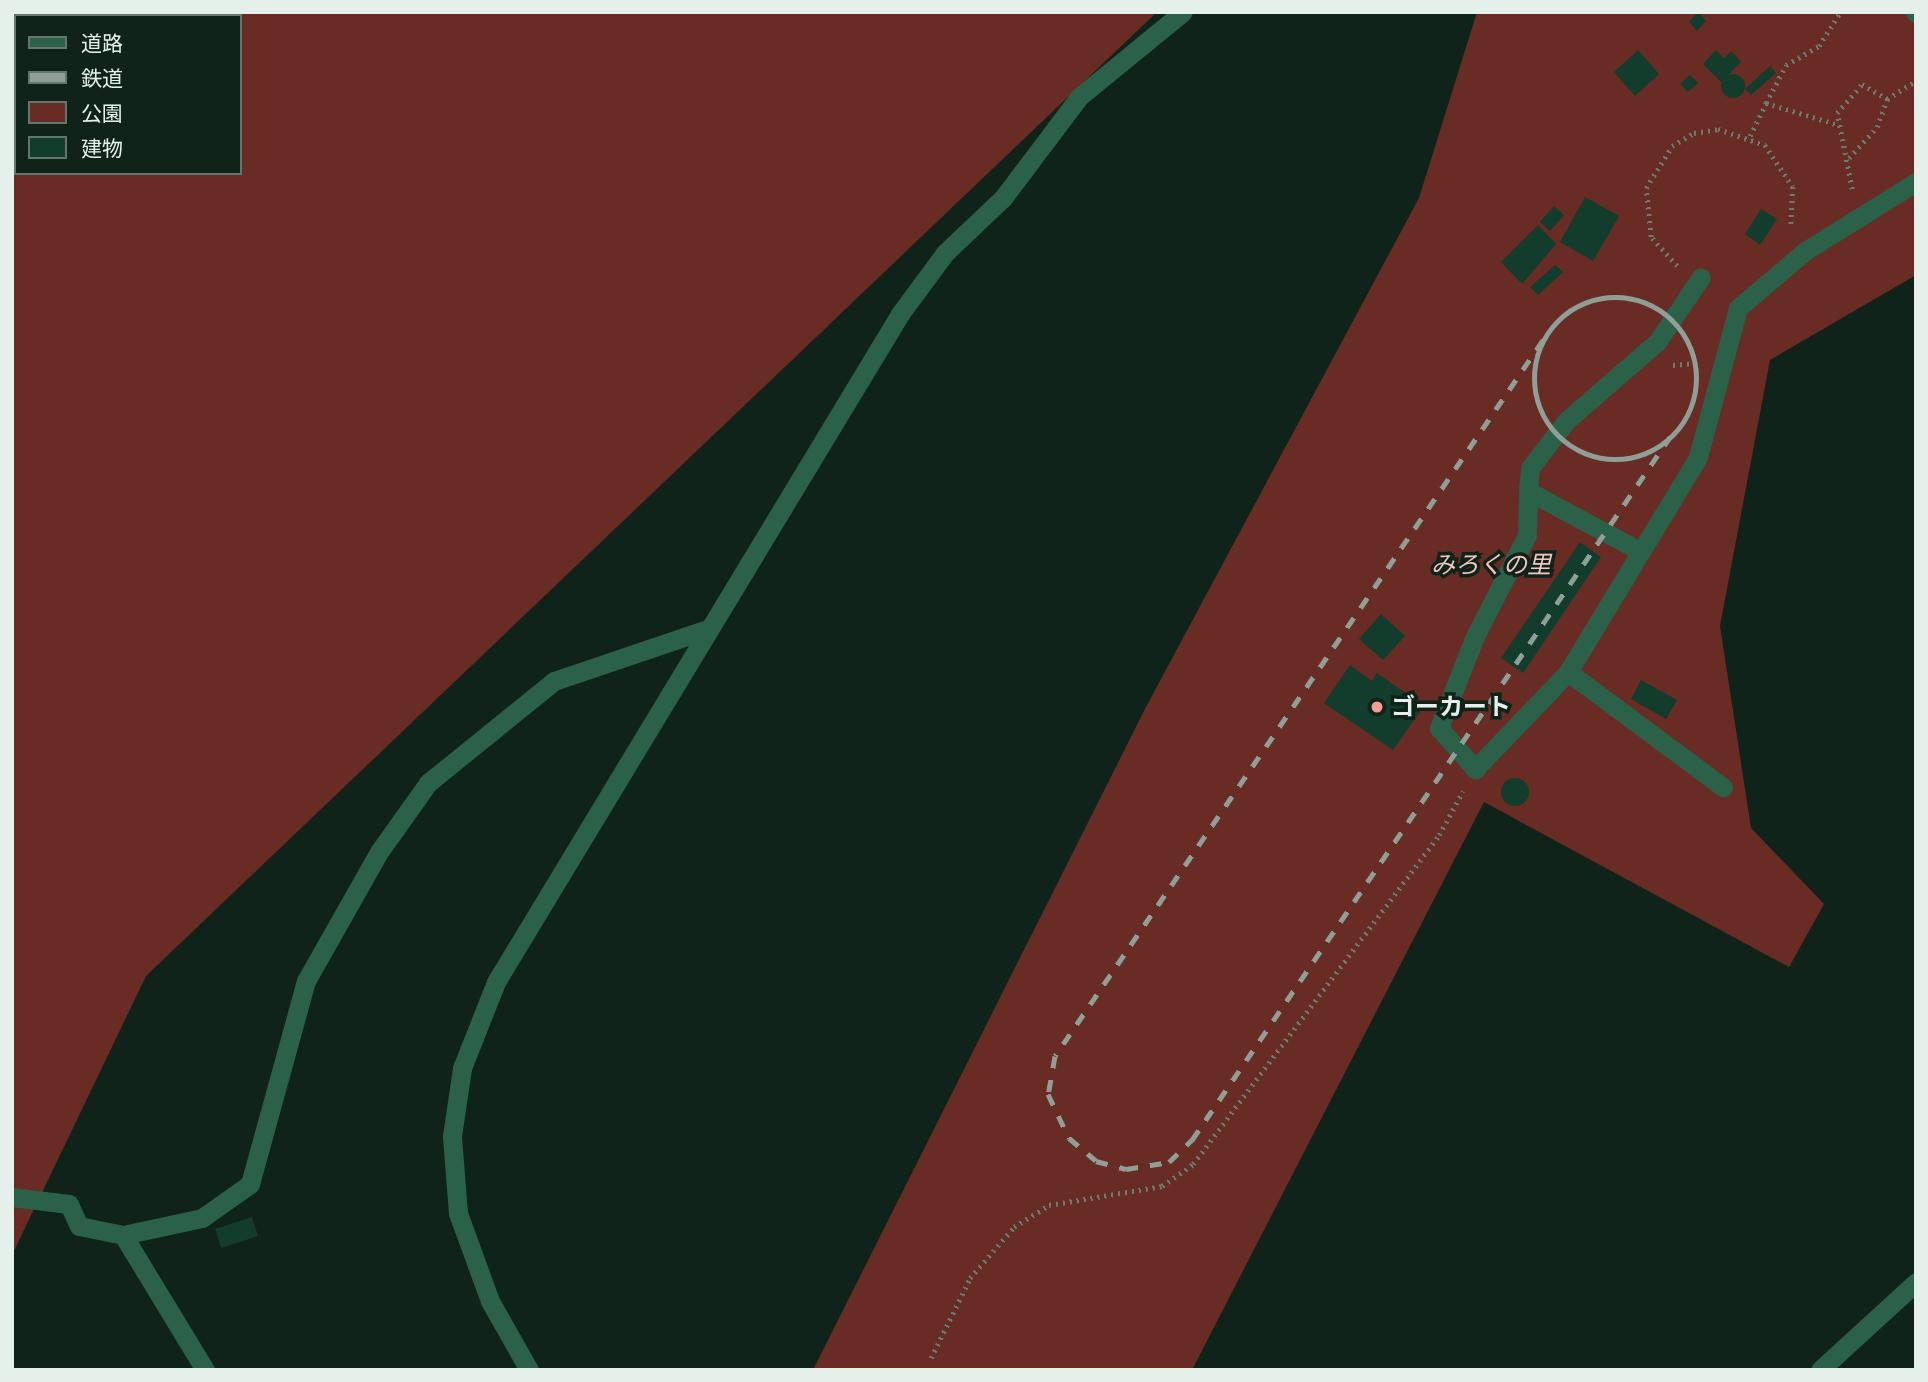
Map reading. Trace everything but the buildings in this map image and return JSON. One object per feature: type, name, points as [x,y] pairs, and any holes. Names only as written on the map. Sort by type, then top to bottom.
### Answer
[{"type":"street","points":[[530,1370],[490,1301],[457,1213],[452,1136],[462,1068],[496,982],[705,630],[900,314],[945,253],[1003,198],[1079,97],[1183,12]]},
{"type":"street","points":[[1701,278],[1657,342],[1566,421],[1530,468],[1527,535],[1475,636],[1438,728],[1475,769],[1568,672],[1638,550],[1698,457],[1738,308],[1805,251],[1857,224],[1916,182]]},
{"type":"street","points":[[1528,491],[1638,550]]},
{"type":"street","points":[[12,1197],[69,1203],[79,1226],[123,1235],[202,1218],[250,1184],[306,981],[379,852],[428,783],[554,681],[705,630]]},
{"type":"street","points":[[1568,672],[1723,787]]},
{"type":"street","points":[[123,1235],[205,1370]]},
{"type":"street","points":[[1820,1370],[1916,1282]]},
{"type":"path","points":[[1750,136],[1786,65],[1819,46],[1840,12]]},
{"type":"path","points":[[1848,159],[1877,127],[1887,99],[1916,81]]},
{"type":"path","points":[[1857,224],[1848,159],[1837,113],[1862,84],[1887,99]]},
{"type":"path","points":[[1766,103],[1840,125]]},
{"type":"path","points":[[1701,278],[1665,257],[1651,237],[1646,188],[1672,146],[1694,134],[1718,129],[1750,136],[1783,163],[1793,187],[1789,235],[1805,251]]},
{"type":"path","points":[[932,1358],[970,1278],[1014,1227],[1049,1205],[1162,1186],[1193,1164],[1439,835],[1475,769]]},
{"type":"green space","points":[[12,12],[1157,12],[146,976],[12,1255]]},
{"type":"green space","name":"みろくの里","points":[[1477,12],[1916,12],[1916,275],[1770,360],[1720,626],[1751,828],[1824,904],[1789,967],[1484,802],[1192,1370],[813,1370],[1146,707],[1419,198]]},
{"type":"railway","points":[[1615,297],[1646,304],[1672,321],[1689,347],[1696,378],[1689,409],[1672,435],[1646,452],[1615,459],[1584,452],[1558,435],[1541,409],[1534,378],[1541,347],[1558,321],[1584,304],[1615,297]]},
{"type":"railway","points":[[1543,340],[1055,1056],[1048,1094],[1069,1138],[1096,1161],[1126,1169],[1169,1162],[1192,1140],[1670,437]]},
{"type":"place","name":"ゴーカート","points":[[1377,707]]}]
